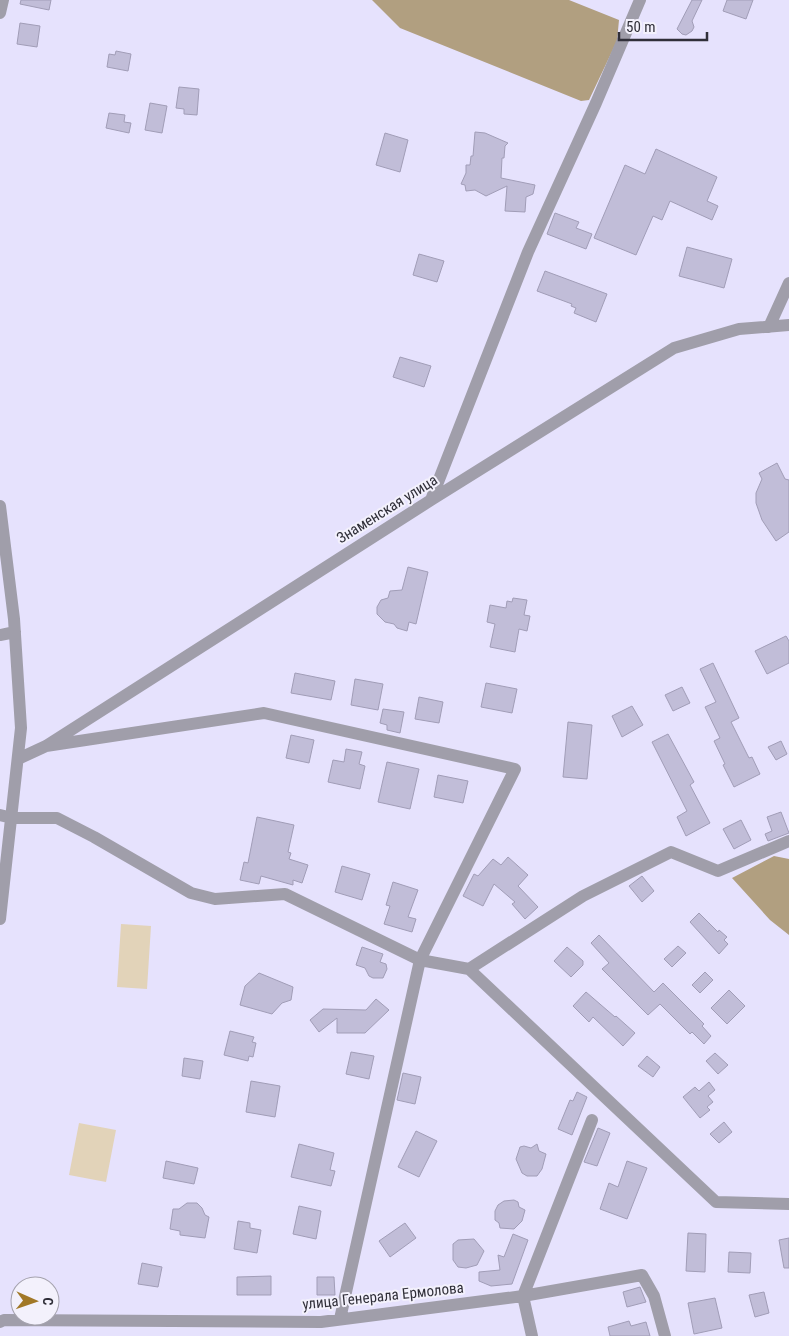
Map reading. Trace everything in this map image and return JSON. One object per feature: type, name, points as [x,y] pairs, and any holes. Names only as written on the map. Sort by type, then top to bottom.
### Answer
[{"type":"street","points":[[0,13],[3,0]]},
{"type":"street","points":[[431,500],[528,252],[596,103],[640,0]]},
{"type":"street","points":[[769,327],[789,283]]},
{"type":"street","name":"Знаменская улица","points":[[18,758],[46,746],[431,500],[674,348],[739,329],[789,325]]},
{"type":"street","points":[[0,506],[14,632],[20,728],[18,758],[6,816],[0,919]]},
{"type":"street","points":[[0,635],[14,632]]},
{"type":"street","points":[[46,746],[264,713],[516,769],[420,960],[340,1319]]},
{"type":"street","points":[[6,816],[57,818],[191,893],[215,899],[285,894],[420,960],[469,969],[716,1202],[789,1204]]},
{"type":"street","points":[[469,969],[583,896],[671,852],[718,871],[789,841]]},
{"type":"street","points":[[532,1336],[523,1296],[592,1120]]},
{"type":"street","name":"улица Генерала Ермолова","points":[[0,1322],[4,1320],[321,1322],[523,1296],[642,1275],[654,1296],[665,1336]]},
{"type":"shaded area","points":[[372,0],[569,0],[619,20],[617,41],[589,100],[581,101],[400,28]]},
{"type":"shaded area","points":[[774,856],[789,859],[789,935],[770,920],[732,878]]},
{"type":"shaded area","points":[[121,924],[151,926],[147,989],[117,987]]},
{"type":"shaded area","points":[[79,1123],[116,1130],[106,1182],[69,1175]]},
{"type":"building","points":[[21,0],[51,0],[49,10],[20,4]]},
{"type":"building","points":[[692,0],[702,0],[692,21],[694,27],[686,35],[677,29]]},
{"type":"building","points":[[727,0],[753,0],[746,19],[723,11]]},
{"type":"building","points":[[20,23],[40,26],[37,47],[17,44]]},
{"type":"building","points":[[116,51],[131,54],[128,71],[107,67],[109,54],[115,55]]},
{"type":"building","points":[[179,87],[199,89],[197,115],[184,114],[184,109],[176,108]]},
{"type":"building","points":[[150,103],[167,106],[162,133],[145,130]]},
{"type":"building","points":[[109,113],[125,115],[124,122],[131,123],[129,133],[106,128]]},
{"type":"building","points":[[475,132],[485,133],[508,143],[505,146],[504,158],[502,158],[501,178],[535,185],[533,194],[526,197],[525,212],[505,211],[507,186],[486,196],[475,190],[466,191],[465,185],[461,184],[466,173],[466,165],[470,165],[471,156],[473,156]]},
{"type":"building","points":[[385,133],[408,140],[400,172],[376,165]]},
{"type":"building","points":[[656,149],[717,177],[707,201],[718,206],[712,220],[670,201],[662,220],[653,216],[636,255],[594,238],[625,165],[645,174]]},
{"type":"building","points":[[555,213],[579,222],[576,228],[592,234],[586,249],[547,234]]},
{"type":"building","points":[[687,247],[732,259],[724,288],[679,276]]},
{"type":"building","points":[[419,254],[444,261],[437,282],[413,275]]},
{"type":"building","points":[[545,271],[607,294],[596,322],[574,313],[576,308],[571,306],[572,304],[537,291]]},
{"type":"building","points":[[400,357],[431,366],[424,387],[393,377]]},
{"type":"building","points":[[777,463],[785,479],[789,480],[789,532],[776,541],[762,520],[756,503],[756,493],[762,479],[759,473]]},
{"type":"building","points":[[408,567],[428,572],[416,624],[409,622],[407,631],[397,628],[394,624],[385,622],[377,614],[377,607],[381,600],[388,598],[390,591],[402,590]]},
{"type":"building","points":[[513,598],[527,600],[524,615],[530,616],[527,631],[519,629],[515,652],[490,647],[495,624],[487,622],[490,605],[506,608],[507,601],[512,602]]},
{"type":"building","points":[[786,636],[789,641],[789,663],[767,674],[755,651]]},
{"type":"building","points":[[713,663],[739,718],[731,722],[749,758],[752,757],[760,774],[734,787],[714,741],[720,738],[705,707],[716,702],[700,669]]},
{"type":"building","points":[[295,673],[335,681],[331,700],[291,693]]},
{"type":"building","points":[[355,679],[383,684],[378,710],[351,705]]},
{"type":"building","points":[[486,683],[517,689],[512,713],[481,707]]},
{"type":"building","points":[[682,687],[690,703],[673,711],[665,695]]},
{"type":"building","points":[[419,697],[443,702],[439,723],[415,719]]},
{"type":"building","points":[[632,706],[643,725],[622,737],[612,716]]},
{"type":"building","points":[[383,709],[404,712],[400,733],[387,730],[387,725],[380,723]]},
{"type":"building","points":[[568,722],[592,725],[587,779],[563,777]]},
{"type":"building","points":[[668,734],[694,782],[690,785],[710,823],[686,836],[677,817],[687,811],[652,742]]},
{"type":"building","points":[[291,735],[314,740],[309,763],[286,758]]},
{"type":"building","points":[[781,741],[787,754],[776,760],[768,747]]},
{"type":"building","points":[[346,749],[362,752],[359,764],[365,766],[360,789],[328,782],[333,760],[344,762]]},
{"type":"building","points":[[387,762],[419,769],[410,809],[378,802]]},
{"type":"building","points":[[438,775],[468,781],[463,803],[434,797]]},
{"type":"building","points":[[781,812],[789,833],[768,841],[765,834],[772,831],[767,817]]},
{"type":"building","points":[[257,817],[294,825],[288,852],[291,853],[289,859],[308,865],[302,883],[293,880],[293,885],[261,876],[259,884],[240,880],[244,862],[248,863]]},
{"type":"building","points":[[741,820],[751,840],[734,849],[723,829]]},
{"type":"building","points":[[508,857],[528,875],[518,886],[538,907],[525,919],[512,904],[515,902],[494,884],[483,906],[463,896],[474,874],[478,876],[493,859],[501,865]]},
{"type":"building","points":[[342,866],[370,874],[362,900],[335,892]]},
{"type":"building","points":[[642,876],[654,891],[642,902],[629,886]]},
{"type":"building","points":[[393,882],[418,890],[408,917],[416,919],[412,932],[384,924],[390,906],[386,905]]},
{"type":"building","points":[[699,913],[718,932],[719,930],[727,937],[724,940],[728,944],[719,954],[690,922]]},
{"type":"building","points":[[599,935],[654,992],[663,983],[704,1024],[702,1026],[711,1036],[704,1044],[692,1032],[690,1034],[660,1004],[648,1015],[602,969],[609,963],[591,943]]},
{"type":"building","points":[[678,946],[686,953],[672,967],[664,959]]},
{"type":"building","points":[[362,947],[383,954],[380,962],[386,964],[387,969],[383,978],[373,978],[369,976],[365,968],[356,965]]},
{"type":"building","points":[[567,947],[583,961],[583,965],[571,977],[554,961]]},
{"type":"building","points":[[705,972],[713,980],[700,993],[692,985]]},
{"type":"building","points":[[259,973],[293,987],[291,1000],[282,1003],[272,1014],[240,1005],[245,986]]},
{"type":"building","points":[[729,990],[745,1006],[727,1024],[711,1008]]},
{"type":"building","points":[[586,992],[635,1033],[623,1046],[593,1017],[589,1022],[573,1006]]},
{"type":"building","points":[[376,999],[389,1010],[365,1033],[337,1033],[337,1018],[319,1032],[310,1020],[323,1009],[366,1010]]},
{"type":"building","points":[[230,1031],[254,1037],[252,1042],[256,1043],[253,1057],[249,1056],[248,1061],[224,1055]]},
{"type":"building","points":[[351,1052],[374,1056],[369,1079],[346,1074]]},
{"type":"building","points":[[715,1053],[728,1065],[718,1074],[706,1061]]},
{"type":"building","points":[[647,1056],[660,1067],[653,1077],[638,1066]]},
{"type":"building","points":[[184,1058],[203,1061],[200,1079],[182,1076]]},
{"type":"building","points":[[403,1073],[421,1077],[415,1104],[397,1100]]},
{"type":"building","points":[[251,1081],[280,1086],[275,1117],[246,1112]]},
{"type":"building","points":[[709,1082],[715,1090],[708,1096],[713,1102],[707,1107],[710,1110],[700,1118],[683,1097],[695,1087],[699,1091]]},
{"type":"building","points":[[577,1092],[587,1097],[572,1135],[558,1129],[570,1100],[573,1101]]},
{"type":"building","points":[[724,1122],[732,1132],[719,1143],[710,1134]]},
{"type":"building","points":[[598,1128],[610,1133],[597,1166],[584,1162]]},
{"type":"building","points":[[416,1131],[437,1141],[419,1177],[398,1167]]},
{"type":"building","points":[[299,1144],[334,1153],[330,1170],[335,1171],[331,1186],[291,1177]]},
{"type":"building","points":[[537,1144],[539,1151],[546,1154],[542,1169],[537,1176],[527,1176],[522,1173],[516,1159],[520,1147],[531,1148]]},
{"type":"building","points":[[166,1161],[198,1168],[194,1184],[163,1178]]},
{"type":"building","points":[[627,1161],[647,1168],[627,1219],[600,1209],[609,1183],[618,1187]]},
{"type":"building","points":[[514,1200],[518,1202],[519,1207],[525,1210],[522,1221],[514,1229],[500,1228],[499,1223],[495,1220],[495,1211],[498,1205],[504,1201]]},
{"type":"building","points":[[187,1203],[197,1203],[205,1215],[209,1217],[205,1238],[180,1235],[180,1231],[170,1229],[173,1209],[179,1209]]},
{"type":"building","points":[[299,1206],[321,1211],[316,1239],[293,1234]]},
{"type":"building","points":[[238,1221],[250,1223],[250,1228],[261,1230],[257,1253],[234,1249]]},
{"type":"building","points":[[405,1223],[416,1238],[390,1257],[379,1241]]},
{"type":"building","points":[[688,1233],[706,1234],[705,1272],[686,1271]]},
{"type":"building","points":[[513,1234],[528,1240],[512,1284],[491,1286],[479,1281],[479,1272],[500,1270],[498,1255],[504,1257]]},
{"type":"building","points":[[789,1238],[789,1268],[784,1268],[779,1240]]},
{"type":"building","points":[[474,1239],[484,1251],[477,1265],[466,1268],[458,1267],[453,1260],[453,1244],[458,1240]]},
{"type":"building","points":[[729,1252],[751,1253],[750,1273],[728,1272]]},
{"type":"building","points":[[142,1263],[162,1267],[158,1287],[138,1284]]},
{"type":"building","points":[[271,1276],[271,1295],[237,1295],[237,1277]]},
{"type":"building","points":[[317,1277],[334,1277],[335,1295],[317,1295]]},
{"type":"building","points":[[640,1287],[646,1302],[627,1307],[623,1292]]},
{"type":"building","points":[[764,1292],[769,1313],[755,1317],[749,1295]]},
{"type":"building","points":[[715,1298],[722,1328],[694,1334],[688,1303]]},
{"type":"building","points":[[629,1321],[631,1326],[646,1322],[650,1336],[610,1336],[608,1327]]}]
